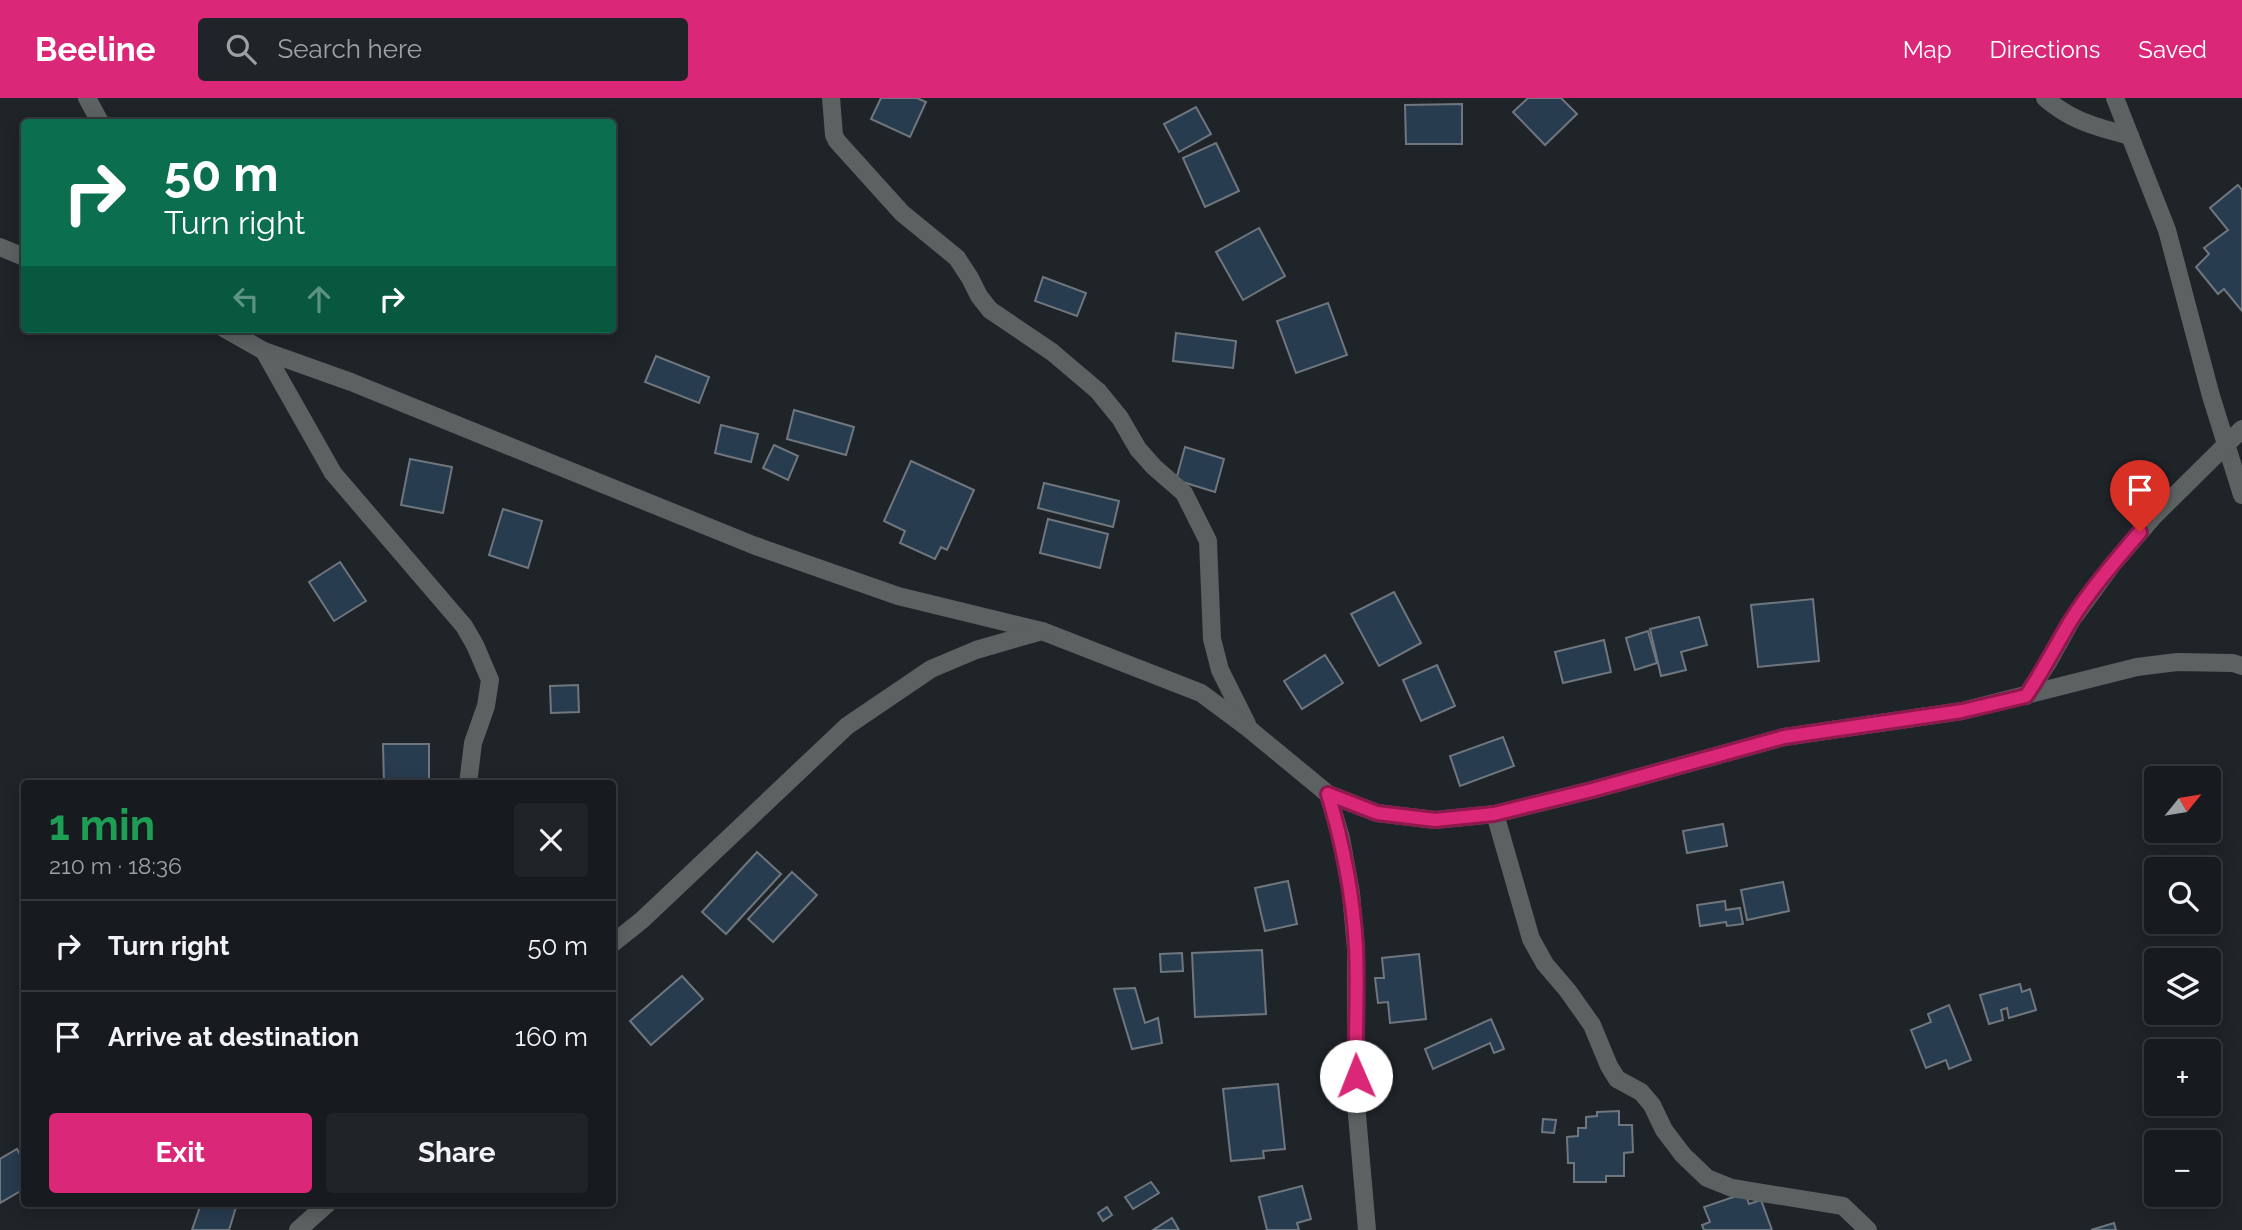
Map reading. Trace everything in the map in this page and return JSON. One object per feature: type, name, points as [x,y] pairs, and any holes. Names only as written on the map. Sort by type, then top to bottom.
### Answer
[{"type":"street","points":[[87,98],[98,119]]},
{"type":"street","points":[[831,98],[834,135],[837,141],[902,213],[957,258],[990,310],[1052,352],[1098,391],[1120,418],[1138,449],[1184,493],[1208,541],[1212,639],[1220,670],[1248,728]]},
{"type":"street","points":[[2045,98],[2083,123],[2130,136]]},
{"type":"street","points":[[2115,98],[2166,230],[2225,444],[2242,495]]},
{"type":"street","points":[[0,247],[21,256]]},
{"type":"street","points":[[232,333],[264,351],[351,382],[753,544],[898,596],[1042,631],[1201,693],[1328,794],[1377,813],[1435,820],[1494,814],[1784,737],[1962,711],[2137,667],[2177,662],[2233,663],[2242,666]]},
{"type":"street","points":[[264,351],[333,473],[464,626],[475,645],[489,680],[486,706],[473,743],[468,780]]},
{"type":"street","points":[[2026,696],[2071,621],[2112,565],[2154,516],[2242,429]]},
{"type":"street","points":[[616,941],[642,920],[847,726],[931,669],[976,650],[1042,631]]},
{"type":"street","points":[[1328,794],[1342,838],[1351,893],[1356,949],[1356,1103],[1367,1230]]},
{"type":"street","points":[[1494,814],[1531,939],[1545,964],[1592,1025],[1617,1079],[1641,1092],[1683,1155],[1707,1178],[1732,1188],[1843,1206],[1868,1230]]},
{"type":"street","points":[[298,1230],[324,1207]]},
{"type":"building","points":[[881,98],[917,98],[926,102],[910,137],[871,119]]},
{"type":"building","points":[[1528,98],[1561,98],[1577,114],[1545,145],[1513,112]]},
{"type":"building","points":[[1462,104],[1462,144],[1406,144],[1405,105]]},
{"type":"building","points":[[1196,107],[1211,134],[1179,152],[1164,124]]},
{"type":"building","points":[[1216,143],[1239,191],[1205,207],[1183,158]]},
{"type":"building","points":[[2238,185],[2242,190],[2242,311],[2224,289],[2218,294],[2196,267],[2209,254],[2204,248],[2228,230],[2210,208]]},
{"type":"building","points":[[1259,228],[1285,276],[1243,300],[1216,252]]},
{"type":"building","points":[[1043,277],[1086,293],[1077,316],[1035,301]]},
{"type":"building","points":[[1328,303],[1347,355],[1296,373],[1277,321]]},
{"type":"building","points":[[1176,333],[1236,341],[1233,368],[1173,361]]},
{"type":"building","points":[[656,356],[709,377],[699,403],[645,382]]},
{"type":"building","points":[[794,410],[854,427],[846,455],[787,439]]},
{"type":"building","points":[[721,425],[758,434],[751,462],[715,453]]},
{"type":"building","points":[[774,445],[798,456],[788,480],[763,468]]},
{"type":"building","points":[[1185,447],[1224,459],[1215,492],[1176,480]]},
{"type":"building","points":[[410,459],[452,467],[443,513],[401,505]]},
{"type":"building","points":[[911,461],[974,490],[947,550],[941,547],[935,559],[900,543],[905,531],[884,521]]},
{"type":"building","points":[[1044,483],[1119,501],[1113,527],[1038,508]]},
{"type":"building","points":[[503,509],[542,521],[528,568],[489,555]]},
{"type":"building","points":[[1048,519],[1108,534],[1100,568],[1040,553]]},
{"type":"building","points":[[340,562],[366,601],[334,621],[309,582]]},
{"type":"building","points":[[1394,592],[1421,643],[1379,666],[1351,614]]},
{"type":"building","points":[[1813,599],[1819,661],[1758,667],[1751,605]]},
{"type":"building","points":[[1699,617],[1707,645],[1681,652],[1686,670],[1661,676],[1650,629]]},
{"type":"building","points":[[1648,631],[1657,663],[1635,670],[1626,638]]},
{"type":"building","points":[[1604,640],[1611,672],[1563,683],[1555,652]]},
{"type":"building","points":[[1325,655],[1343,683],[1302,709],[1284,681]]},
{"type":"building","points":[[1437,665],[1455,706],[1421,721],[1403,680]]},
{"type":"building","points":[[578,685],[579,712],[551,713],[550,686]]},
{"type":"building","points":[[1503,737],[1514,766],[1460,786],[1450,756]]},
{"type":"building","points":[[383,744],[429,744],[429,780],[384,780]]},
{"type":"building","points":[[1723,824],[1727,846],[1687,853],[1683,831]]},
{"type":"building","points":[[757,852],[781,874],[726,934],[702,912]]},
{"type":"building","points":[[792,872],[817,895],[773,942],[748,919]]},
{"type":"building","points":[[1288,881],[1297,924],[1265,931],[1255,888]]},
{"type":"building","points":[[1783,882],[1789,911],[1747,920],[1741,890]]},
{"type":"building","points":[[1725,901],[1726,910],[1740,908],[1743,924],[1727,926],[1726,922],[1700,926],[1697,905]]},
{"type":"building","points":[[1262,950],[1266,1014],[1195,1017],[1192,953]]},
{"type":"building","points":[[1182,953],[1183,971],[1161,972],[1160,954]]},
{"type":"building","points":[[1419,954],[1426,1019],[1390,1023],[1388,1002],[1378,1003],[1375,978],[1384,978],[1382,958]]},
{"type":"building","points":[[682,976],[703,999],[651,1045],[630,1021]]},
{"type":"building","points":[[2020,984],[2022,992],[2030,989],[2036,1010],[2009,1018],[2007,1008],[2001,1010],[2003,1020],[1989,1024],[1980,995]]},
{"type":"building","points":[[1135,988],[1145,1023],[1158,1018],[1162,1043],[1132,1049],[1114,989]]},
{"type":"building","points":[[1949,1005],[1971,1060],[1949,1069],[1946,1060],[1926,1068],[1911,1030],[1931,1022],[1928,1014]]},
{"type":"building","points":[[1491,1019],[1504,1049],[1494,1053],[1490,1043],[1433,1069],[1425,1049]]},
{"type":"building","points":[[1278,1084],[1285,1149],[1263,1151],[1264,1158],[1231,1161],[1223,1089]]},
{"type":"building","points":[[1619,1111],[1619,1125],[1632,1125],[1633,1152],[1624,1153],[1624,1176],[1606,1176],[1606,1182],[1574,1182],[1574,1163],[1568,1163],[1567,1137],[1578,1136],[1578,1128],[1586,1128],[1586,1117],[1597,1116],[1597,1112]]},
{"type":"building","points":[[1543,1119],[1556,1120],[1554,1133],[1542,1132]]},
{"type":"building","points":[[17,1149],[21,1156],[21,1191],[0,1203],[0,1159]]},
{"type":"building","points":[[1151,1182],[1159,1193],[1133,1209],[1125,1197]]},
{"type":"building","points":[[1302,1186],[1311,1219],[1297,1223],[1299,1230],[1267,1230],[1259,1197]]},
{"type":"building","points":[[1745,1193],[1749,1204],[1761,1200],[1772,1230],[1704,1230],[1702,1225],[1710,1222],[1704,1207]]},
{"type":"building","points":[[200,1207],[236,1207],[229,1230],[192,1230]]},
{"type":"building","points":[[1107,1207],[1112,1215],[1103,1221],[1098,1213]]},
{"type":"building","points":[[1172,1218],[1179,1230],[1153,1230]]},
{"type":"building","points":[[2114,1223],[2116,1230],[2091,1230]]},
{"type":"route","points":[[1356,1076],[1356,949],[1351,893],[1342,838],[1328,794],[1377,813],[1435,820],[1494,814],[1784,737],[1962,711],[2026,696],[2071,621],[2140,532]]}]
